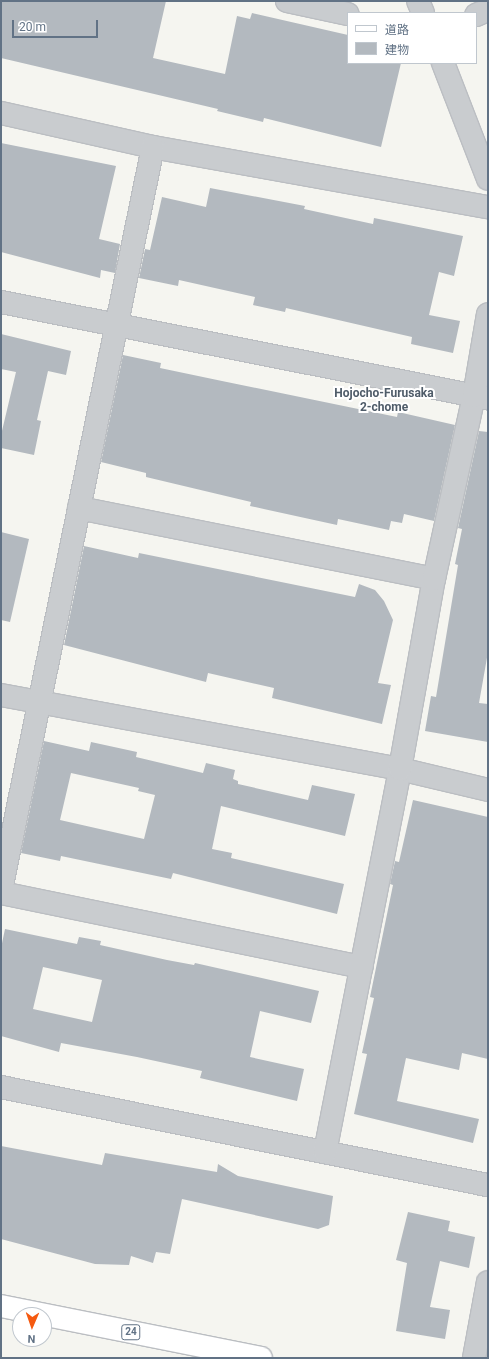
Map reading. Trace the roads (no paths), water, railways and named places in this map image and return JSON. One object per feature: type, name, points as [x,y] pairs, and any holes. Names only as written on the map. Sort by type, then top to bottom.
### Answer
[{"type":"main road","name":"24","points":[[1,1306],[261,1358]]},
{"type":"street","points":[[287,1],[347,14]]},
{"type":"street","points":[[418,1],[423,12]]},
{"type":"street","points":[[477,14],[488,10]]},
{"type":"street","points":[[443,64],[488,180]]},
{"type":"street","points":[[1,113],[153,147],[488,207]]},
{"type":"street","points":[[153,147],[38,704],[1,892],[361,966]]},
{"type":"street","points":[[1,302],[481,397]]},
{"type":"street","points":[[325,1152],[400,769],[434,580],[481,397],[488,314]]},
{"type":"street","points":[[79,508],[434,580]]},
{"type":"street","points":[[1,695],[38,704],[400,769],[488,790]]},
{"type":"street","points":[[1,1087],[488,1185]]},
{"type":"street","points":[[474,1358],[488,1282]]},
{"type":"district","name":"Hojocho-Furusaka 2-chome","points":[[384,401]]}]
